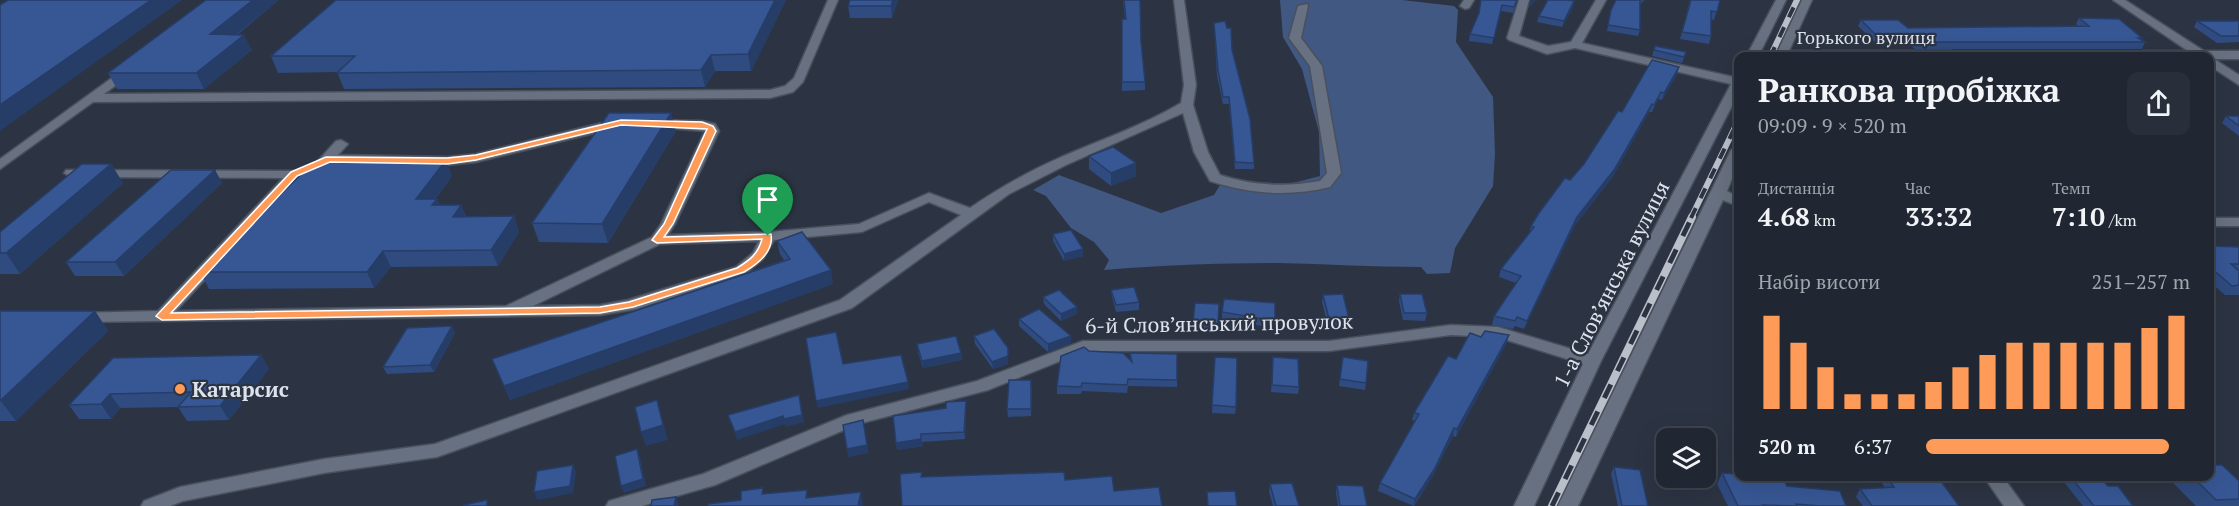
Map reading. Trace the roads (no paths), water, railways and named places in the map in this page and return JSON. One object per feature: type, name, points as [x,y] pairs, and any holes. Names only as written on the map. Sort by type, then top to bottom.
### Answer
[{"type":"street","points":[[92,98],[770,94],[789,89],[800,79],[833,0]]},
{"type":"street","points":[[1179,0],[1190,85],[1187,105],[1201,152],[1215,178],[1244,189],[1287,192],[1325,184],[1334,172],[1316,66],[1295,38],[1303,6]]},
{"type":"street","points":[[1524,0],[1513,38],[1547,50],[1575,45],[1734,81]]},
{"type":"street","points":[[1575,45],[1601,0]]},
{"type":"street","points":[[1755,52],[1781,0]]},
{"type":"street","points":[[1783,52],[1807,0]]},
{"type":"street","points":[[2118,0],[2195,52]]},
{"type":"street","points":[[2214,57],[2239,55]]},
{"type":"street","points":[[0,165],[138,63]]},
{"type":"street","points":[[2214,65],[2239,81]]},
{"type":"street","name":"1-а Слов’янська вулиця","points":[[1524,506],[1593,361],[1734,90]]},
{"type":"street","points":[[151,506],[180,494],[324,466],[437,450],[846,304],[1004,191],[1061,162],[1165,118],[1187,105]]},
{"type":"street","points":[[71,173],[294,174],[329,159],[447,161],[476,158],[621,123],[702,125],[710,128],[712,131],[668,224],[657,240]]},
{"type":"street","points":[[329,159],[341,144]]},
{"type":"street","points":[[1568,506],[1734,159]]},
{"type":"street","points":[[162,316],[294,174]]},
{"type":"street","points":[[1719,193],[1734,200]]},
{"type":"street","points":[[506,313],[657,240],[768,236],[862,228],[929,197],[972,214]]},
{"type":"street","points":[[2214,222],[2239,222]]},
{"type":"street","points":[[69,318],[566,312],[630,305],[741,270],[754,261],[764,249],[768,236]]},
{"type":"street","name":"6-й Слов’янський провулок","points":[[616,506],[708,480],[853,418],[982,386],[1083,346],[1329,346],[1451,330],[1498,332],[1593,361]]},
{"type":"street","points":[[1996,481],[2014,506]]},
{"type":"railway","points":[[1772,52],[1797,0]]},
{"type":"railway","points":[[1691,218],[1734,129]]},
{"type":"railway","points":[[1552,506],[1692,217]]},
{"type":"place","name":"Катарсис","points":[[180,389]]}]
